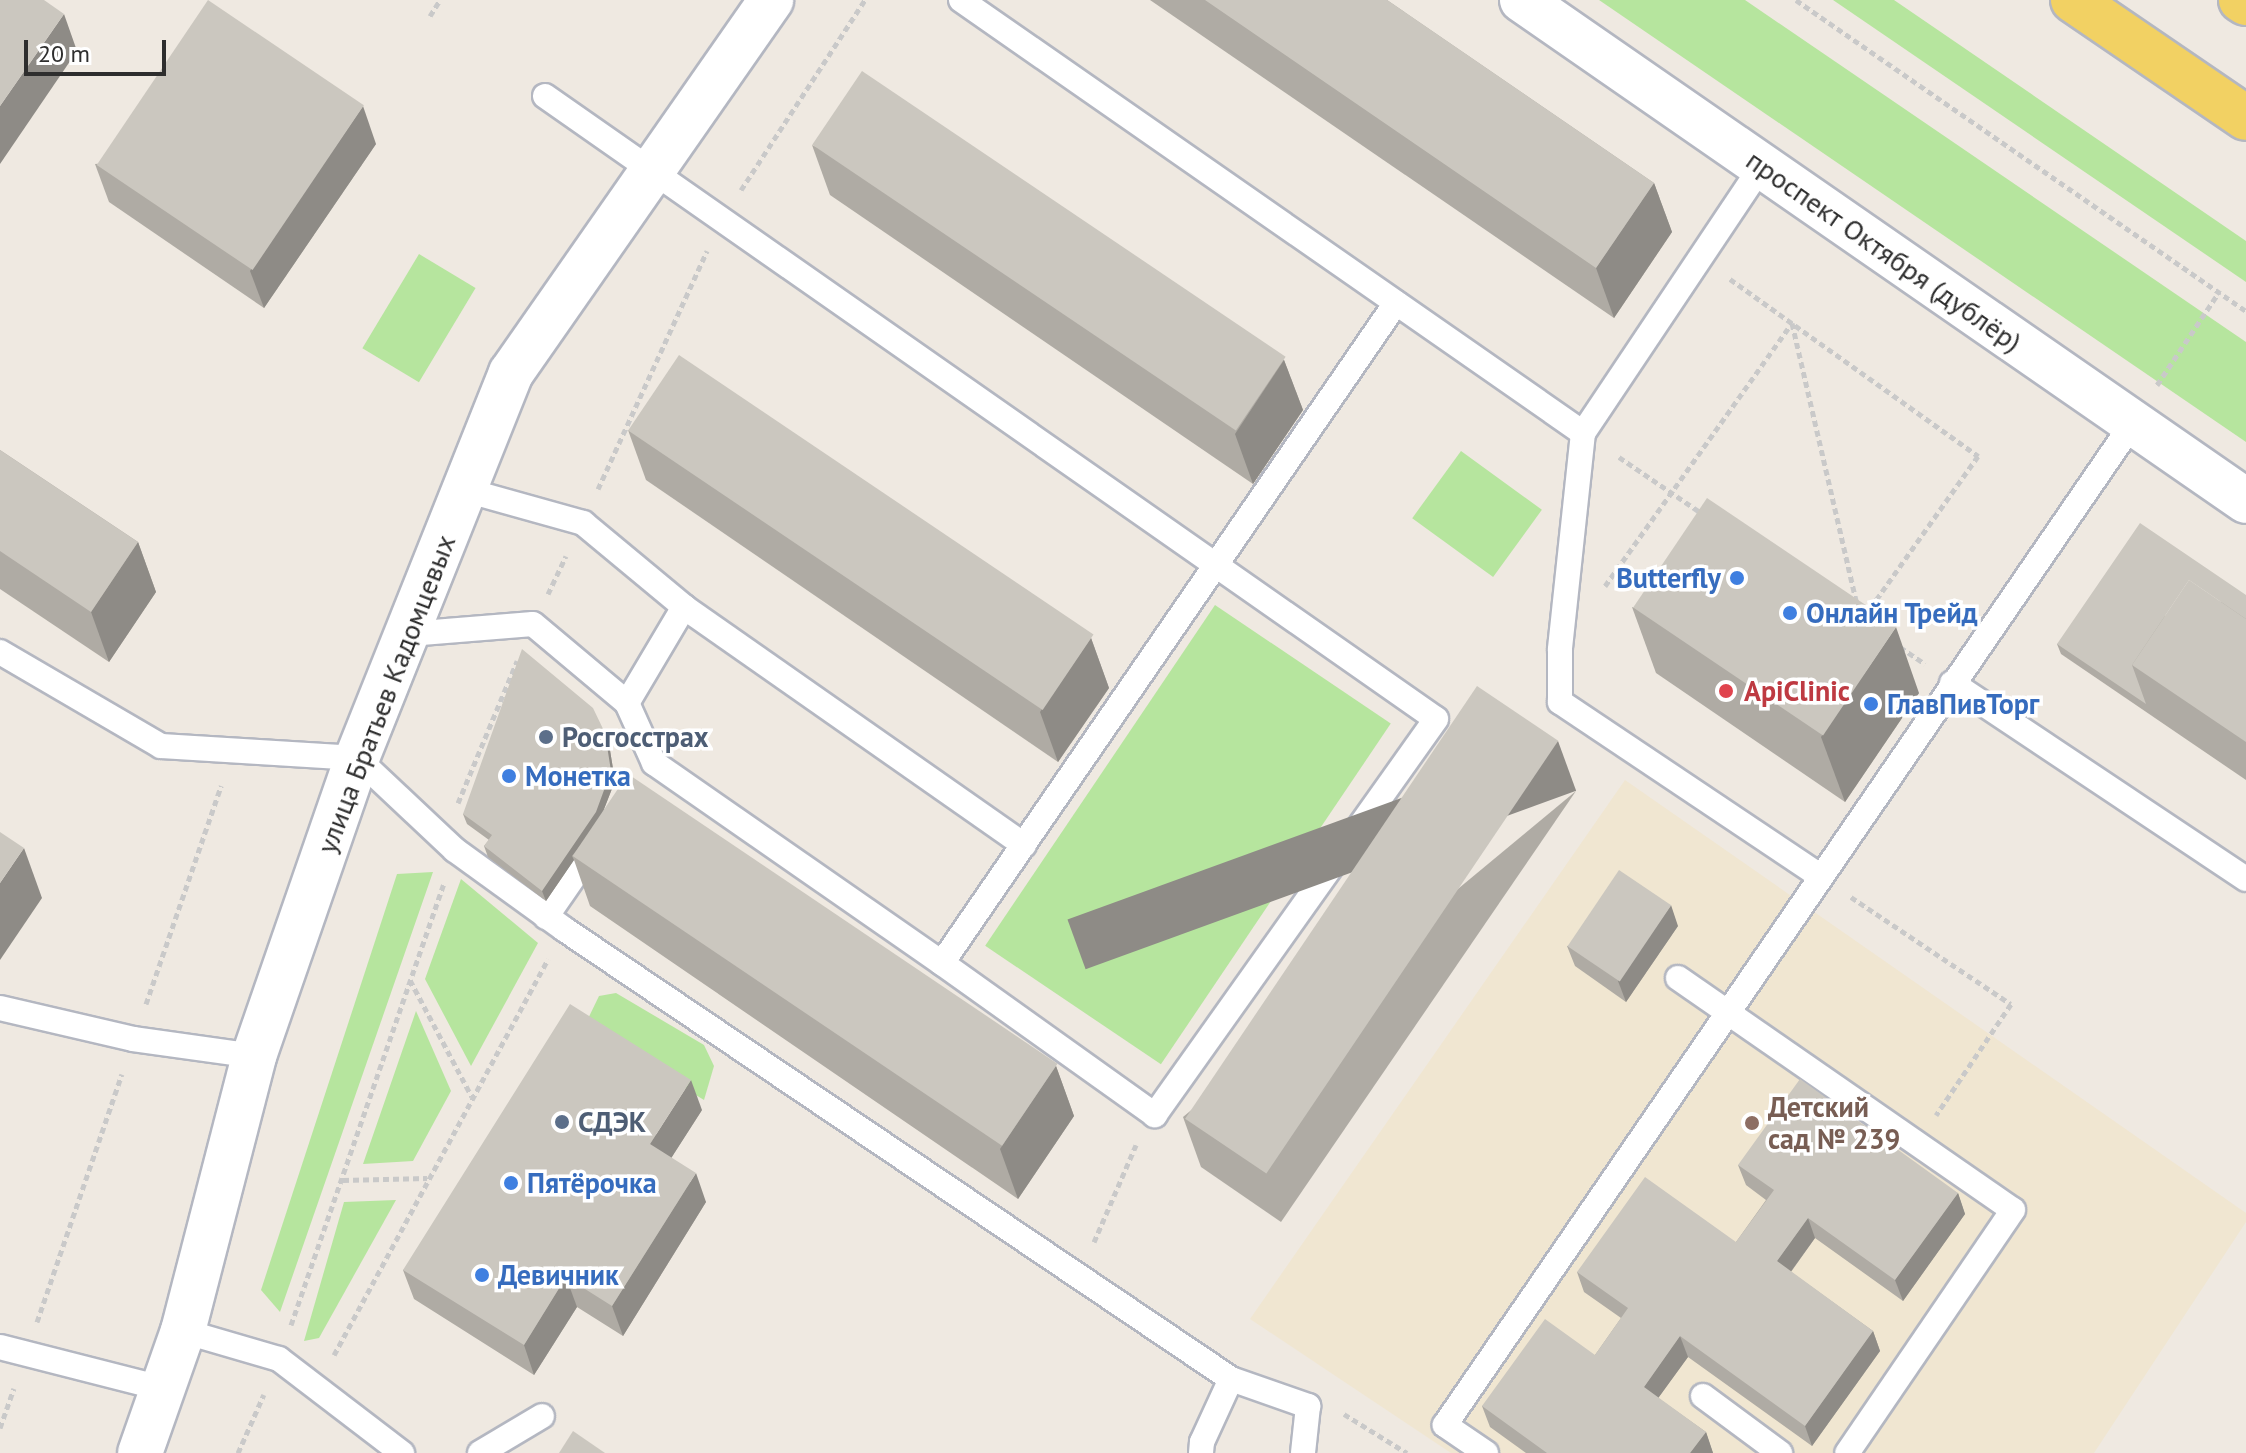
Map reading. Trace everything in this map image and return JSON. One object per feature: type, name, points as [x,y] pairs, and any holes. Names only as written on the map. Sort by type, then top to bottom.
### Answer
[{"type":"main road","points":[[2073,0],[2246,118]]},
{"type":"main road","points":[[2241,0],[2246,3]]},
{"type":"street","name":"улица Братьев Кадомцевых","points":[[140,1453],[183,1331],[254,1056],[357,758],[511,373],[771,0]]},
{"type":"street","name":"проспект Октября (дублёр)","points":[[1522,0],[2246,501]]},
{"type":"lane","points":[[961,0],[1583,433]]},
{"type":"lane","points":[[409,634],[533,624],[627,703],[654,763],[1155,1115],[1436,719],[545,96]]},
{"type":"lane","points":[[1762,166],[1583,433],[1560,650],[1560,702],[1820,876]]},
{"type":"lane","points":[[942,963],[1396,303]]},
{"type":"lane","points":[[1486,1453],[1445,1425],[2133,423]]},
{"type":"lane","points":[[465,490],[583,523],[684,607],[1024,845]]},
{"type":"lane","points":[[627,703],[684,607]]},
{"type":"lane","points":[[0,652],[161,746],[357,758],[455,850],[555,923],[1231,1379],[1308,1406],[1303,1453]]},
{"type":"lane","points":[[1952,683],[2246,879]]},
{"type":"lane","points":[[636,789],[654,763]]},
{"type":"lane","points":[[555,923],[609,827]]},
{"type":"lane","points":[[1678,978],[2013,1210],[1847,1453]]},
{"type":"lane","points":[[0,1008],[133,1039],[254,1056]]},
{"type":"lane","points":[[183,1331],[279,1359],[399,1451]]},
{"type":"lane","points":[[0,1347],[161,1388]]},
{"type":"lane","points":[[1201,1453],[1202,1442],[1231,1379]]},
{"type":"lane","points":[[1703,1396],[1780,1453]]},
{"type":"lane","points":[[480,1453],[542,1416]]},
{"type":"path","points":[[430,16],[440,0]]},
{"type":"path","points":[[238,1453],[279,1359],[455,850],[449,826],[533,624],[583,523],[722,219],[865,0]]},
{"type":"path","points":[[1796,0],[2246,311]]},
{"type":"path","points":[[1700,258],[1792,323],[1978,456],[1861,621],[1792,323]]},
{"type":"path","points":[[2133,423],[2219,292]]},
{"type":"path","points":[[1603,589],[1792,323]]},
{"type":"path","points":[[1583,433],[1709,519]]},
{"type":"path","points":[[1887,638],[1952,683]]},
{"type":"path","points":[[0,1428],[234,750]]},
{"type":"path","points":[[1820,876],[2011,1004],[1917,1144]]},
{"type":"path","points":[[316,1387],[472,1098],[555,923]]},
{"type":"path","points":[[410,980],[472,1098]]},
{"type":"path","points":[[1099,1235],[1132,1151]]},
{"type":"path","points":[[343,1180],[428,1178]]},
{"type":"path","points":[[1308,1406],[1349,1415],[1407,1453]]},
{"type":"shaded area","name":"Детский сад № 239","points":[[1625,780],[2246,1213],[2246,1222],[2094,1453],[1451,1453],[1250,1319]]},
{"type":"green space","points":[[1599,0],[1745,0],[2246,342],[2246,442]]},
{"type":"green space","points":[[1833,0],[1894,0],[2246,241],[2246,282]]},
{"type":"green space","points":[[419,254],[476,288],[419,382],[362,348]]},
{"type":"green space","points":[[1461,451],[1542,510],[1493,577],[1412,518]]},
{"type":"green space","points":[[1215,605],[1391,724],[1161,1064],[985,946]]},
{"type":"green space","points":[[433,872],[280,1312],[261,1290],[397,874]]},
{"type":"green space","points":[[461,879],[538,943],[471,1066],[425,979]]},
{"type":"green space","points":[[616,993],[704,1045],[714,1066],[704,1100],[584,1027],[599,996]]},
{"type":"green space","points":[[416,1011],[451,1091],[413,1161],[363,1164]]},
{"type":"green space","points":[[396,1200],[319,1338],[304,1341],[344,1202]]},
{"type":"building","points":[[0,0],[44,0],[64,14],[0,106]]},
{"type":"building","points":[[208,0],[364,105],[253,270],[97,165]]},
{"type":"building","points":[[1205,0],[1387,0],[1654,183],[1596,268]]},
{"type":"building","points":[[862,71],[1286,357],[1236,431],[812,145]]},
{"type":"building","points":[[679,355],[1094,635],[1043,710],[628,430]]},
{"type":"building","points":[[0,450],[138,542],[91,612],[0,551]]},
{"type":"building","points":[[1707,498],[1897,626],[1823,735],[1633,607]]},
{"type":"building","points":[[2140,523],[2246,595],[2246,619],[2189,580],[2132,665],[2146,704],[2057,644]]},
{"type":"building","points":[[2189,580],[2246,619],[2246,742],[2132,665]]},
{"type":"building","points":[[522,649],[593,708],[605,733],[611,771],[596,812],[542,891],[484,846],[492,835],[463,814]]},
{"type":"building","points":[[1477,686],[1558,741],[1266,1174],[1185,1119]]},
{"type":"building","points":[[628,774],[1057,1064],[1002,1146],[573,856]]},
{"type":"building","points":[[0,832],[24,848],[0,883]]},
{"type":"building","points":[[1619,870],[1671,905],[1620,982],[1568,946]]},
{"type":"building","points":[[570,1004],[691,1080],[650,1144],[696,1173],[612,1306],[566,1277],[524,1345],[403,1270]]},
{"type":"building","points":[[1800,1079],[1958,1193],[1895,1280],[1808,1218],[1777,1261],[1873,1331],[1805,1426],[1680,1336],[1644,1387],[1706,1432],[1690,1453],[1547,1453],[1482,1406],[1545,1319],[1595,1355],[1628,1308],[1577,1272],[1645,1177],[1736,1242],[1774,1190],[1738,1165]]},
{"type":"building","points":[[573,1431],[605,1453],[559,1453]]},
{"type":"place","name":"Butterfly","points":[[1737,578]]},
{"type":"place","name":"Онлайн Трейд","points":[[1790,613]]},
{"type":"place","name":"ApiClinic","points":[[1726,691]]},
{"type":"place","name":"ГлавПивТорг","points":[[1871,704]]},
{"type":"place","name":"Росгосстрах","points":[[546,737]]},
{"type":"place","name":"Монетка","points":[[509,776]]},
{"type":"place","name":"СДЭК","points":[[562,1122]]},
{"type":"place","name":"Детский сад № 239","points":[[1752,1123]]},
{"type":"place","name":"Пятёрочка","points":[[511,1183]]},
{"type":"place","name":"Девичник","points":[[482,1275]]}]
